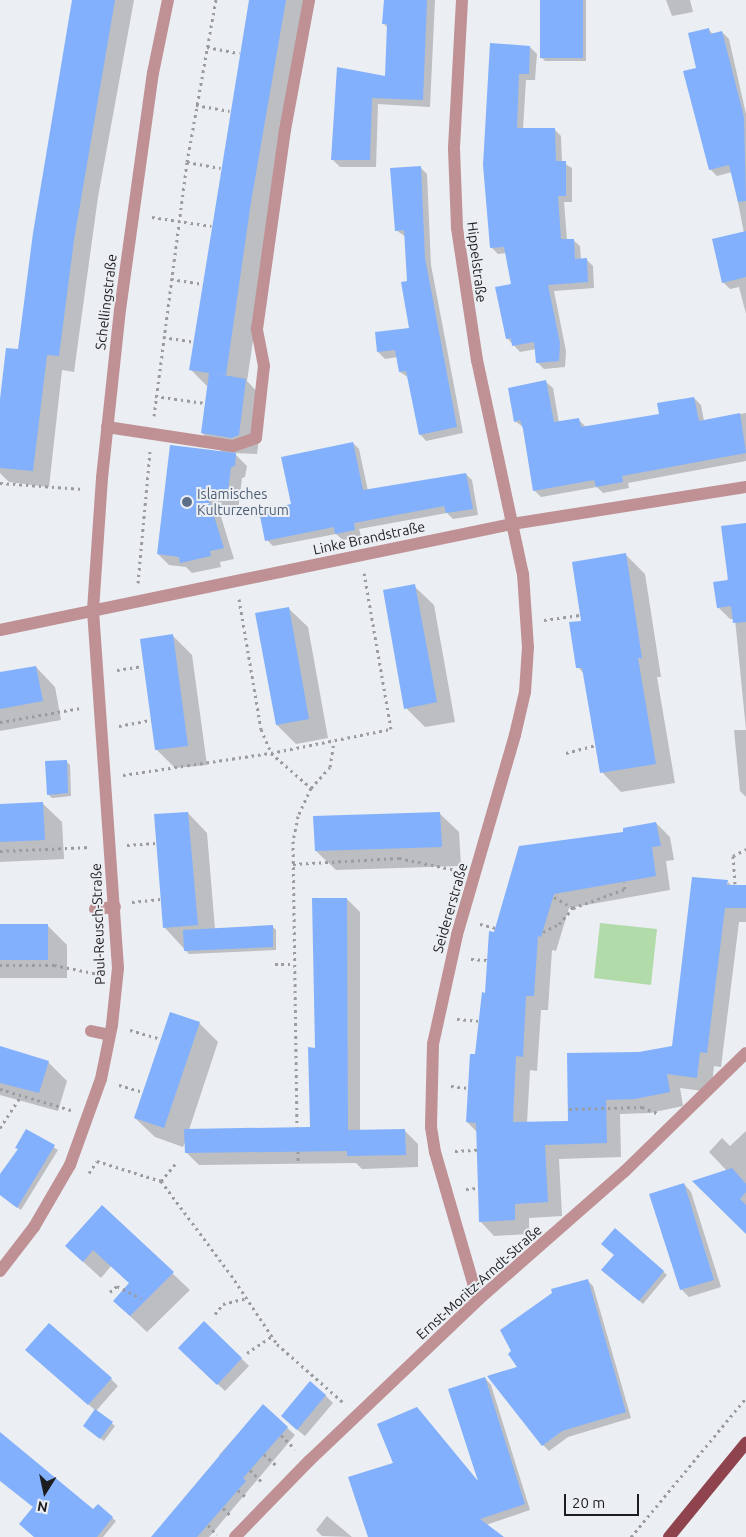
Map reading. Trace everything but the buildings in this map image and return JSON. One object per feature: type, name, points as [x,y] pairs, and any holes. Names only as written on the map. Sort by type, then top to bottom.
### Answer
[{"type":"main road","points":[[669,1537],[746,1443]]},
{"type":"street","name":"Schellingstraße","points":[[92,610],[107,427],[133,213],[153,73],[168,0]]},
{"type":"street","points":[[107,427],[233,446],[256,438],[264,366],[257,329],[286,130],[309,0]]},
{"type":"street","name":"Hippelstraße","points":[[462,0],[454,149],[457,228],[476,360],[512,524]]},
{"type":"street","name":"Linke Brandstraße","points":[[0,630],[512,524],[746,487]]},
{"type":"street","name":"Seidererstraße","points":[[478,1300],[437,1164],[431,1127],[433,1044],[442,993],[525,692],[527,622],[523,574],[512,524]]},
{"type":"street","name":"Paul-Reusch-Straße","points":[[0,1271],[34,1227],[70,1165],[101,1080],[111,1030],[117,978],[115,905],[92,610]]},
{"type":"street","points":[[95,909],[115,905]]},
{"type":"street","points":[[91,1031],[111,1030]]},
{"type":"street","name":"Ernst-Moritz-Arndt-Straße","points":[[235,1537],[358,1414],[478,1300],[626,1171],[746,1053]]},
{"type":"path","points":[[136,601],[163,337],[187,162],[206,47],[216,0]]},
{"type":"path","points":[[206,47],[239,53]]},
{"type":"path","points":[[196,105],[229,111]]},
{"type":"path","points":[[187,162],[220,168]]},
{"type":"path","points":[[133,213],[211,226]]},
{"type":"path","points":[[171,280],[202,284]]},
{"type":"path","points":[[163,337],[194,342]]},
{"type":"path","points":[[156,396],[205,403]]},
{"type":"path","points":[[0,483],[101,490]]},
{"type":"path","points":[[105,777],[272,752],[393,728],[361,555]]},
{"type":"path","points":[[236,582],[261,729],[272,752],[310,788]]},
{"type":"path","points":[[527,622],[580,616]]},
{"type":"path","points":[[97,673],[143,666]]},
{"type":"path","points":[[0,722],[100,705]]},
{"type":"path","points":[[102,728],[151,720]]},
{"type":"path","points":[[297,1127],[293,864],[298,816],[310,788],[330,767],[334,741]]},
{"type":"path","points":[[566,754],[595,745]]},
{"type":"path","points":[[0,851],[156,843]]},
{"type":"path","points":[[735,884],[733,856],[746,849]]},
{"type":"path","points":[[293,864],[399,858],[474,876]]},
{"type":"path","points":[[543,932],[559,924],[573,908],[625,888],[624,882]]},
{"type":"path","points":[[554,897],[573,908]]},
{"type":"path","points":[[115,905],[161,900]]},
{"type":"path","points":[[275,964],[294,964]]},
{"type":"path","points":[[0,965],[54,965],[117,978]]},
{"type":"path","points":[[111,1030],[161,1039]]},
{"type":"path","points":[[101,1080],[143,1092]]},
{"type":"path","points":[[0,1089],[88,1115]]},
{"type":"path","points":[[0,1128],[20,1096]]},
{"type":"path","points":[[569,1109],[642,1107],[662,1115]]},
{"type":"path","points":[[298,1151],[298,1161]]},
{"type":"path","points":[[87,1177],[96,1161],[161,1181],[247,1298],[277,1344],[358,1414]]},
{"type":"path","points":[[161,1181],[177,1162]]},
{"type":"path","points":[[110,1292],[117,1286],[140,1298]]},
{"type":"path","points":[[214,1314],[223,1304],[247,1298]]},
{"type":"path","points":[[247,1353],[272,1336]]},
{"type":"path","points":[[631,1537],[746,1398]]},
{"type":"path","points":[[208,1525],[219,1537]]},
{"type":"green space","points":[[600,923],[657,929],[651,985],[594,978]]},
{"type":"place","name":"Islamisches Kulturzentrum","points":[[187,502]]}]
